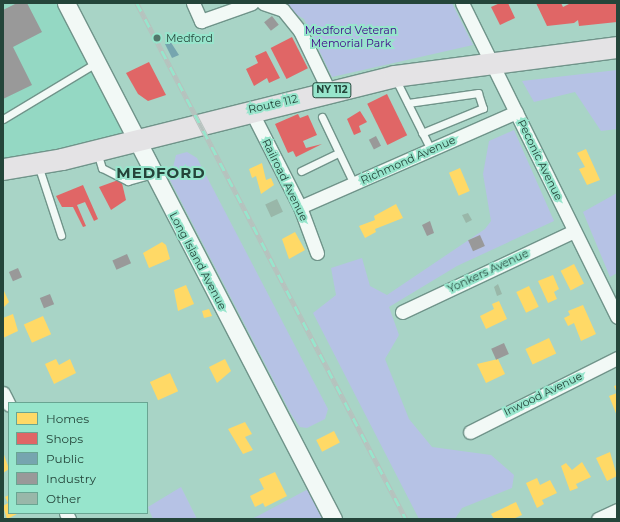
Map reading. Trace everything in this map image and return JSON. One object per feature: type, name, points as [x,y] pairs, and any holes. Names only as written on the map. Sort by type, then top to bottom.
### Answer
[{"type":"main road","name":"Route 112","points":[[3,169],[38,165],[250,109],[394,76],[617,47]]},
{"type":"street","name":"Long Island Avenue","points":[[66,3],[153,174],[333,519]]},
{"type":"street","points":[[193,3],[201,21],[252,3]]},
{"type":"street","points":[[263,3],[283,10],[300,31],[329,91]]},
{"type":"street","name":"Peconic Avenue","points":[[462,3],[617,317]]},
{"type":"street","name":"Railroad Avenue","points":[[250,109],[300,207],[317,253]]},
{"type":"street","name":"Richmond Avenue","points":[[300,207],[516,112]]},
{"type":"street","name":"Yonkers Avenue","points":[[402,312],[574,231]]},
{"type":"street","name":"Inwood Avenue","points":[[470,432],[617,358]]},
{"type":"street","points":[[3,393],[8,403]]},
{"type":"street","points":[[598,519],[617,510]]},
{"type":"lane","points":[[3,119],[96,63]]},
{"type":"lane","points":[[394,76],[431,150]]},
{"type":"lane","points":[[408,103],[478,92],[483,108],[422,133]]},
{"type":"lane","points":[[322,117],[354,184]]},
{"type":"lane","points":[[96,150],[102,168],[128,181],[153,174]]},
{"type":"lane","points":[[301,170],[338,153]]},
{"type":"lane","points":[[38,165],[61,235]]},
{"type":"shaded area","points":[[3,3],[66,3],[136,139],[3,168]]},
{"type":"green space","name":"Medford Veteran Memorial Park","points":[[276,3],[452,3],[473,45],[332,77],[304,19]]},
{"type":"green space","points":[[617,70],[617,129],[601,131],[575,92],[534,102],[522,81]]},
{"type":"green space","points":[[514,130],[554,221],[457,266],[389,307],[399,335],[385,359],[409,419],[432,447],[491,455],[514,475],[512,488],[462,508],[455,519],[419,519],[313,313],[336,295],[331,268],[362,258],[370,286],[387,295],[485,229],[491,221],[483,174],[489,141]]},
{"type":"green space","points":[[187,152],[197,158],[328,409],[325,419],[307,428],[300,427],[291,414],[170,180],[176,155]]},
{"type":"green space","points":[[617,193],[617,273],[610,277],[583,212]]},
{"type":"green space","points":[[181,487],[197,519],[153,519],[148,507]]},
{"type":"green space","points":[[312,487],[323,518],[252,519]]},
{"type":"building: Homes","points":[[586,149],[600,180],[587,185],[579,169],[585,167],[577,153]]},
{"type":"building: Homes","points":[[262,163],[266,180],[271,178],[274,185],[261,194],[256,176],[252,178],[249,169]]},
{"type":"building: Homes","points":[[460,168],[470,191],[459,196],[449,173]]},
{"type":"building: Homes","points":[[396,204],[403,218],[375,229],[376,232],[365,238],[359,226],[375,220],[374,216]]},
{"type":"building: Homes","points":[[295,232],[305,250],[289,259],[282,239]]},
{"type":"building: Homes","points":[[162,242],[166,245],[170,259],[149,268],[143,253]]},
{"type":"building: Homes","points":[[574,264],[584,284],[571,290],[561,271]]},
{"type":"building: Homes","points":[[553,275],[559,289],[554,292],[557,299],[548,303],[538,281]]},
{"type":"building: Homes","points":[[186,285],[194,304],[178,311],[174,290]]},
{"type":"building: Homes","points":[[529,286],[539,307],[526,313],[516,292]]},
{"type":"building: Homes","points":[[4,291],[9,302],[3,308],[3,292]]},
{"type":"building: Homes","points":[[499,301],[507,319],[486,329],[480,316],[494,309],[492,304]]},
{"type":"building: Homes","points":[[583,305],[596,334],[581,341],[574,323],[568,326],[564,318],[570,315],[568,311]]},
{"type":"building: Homes","points":[[209,309],[212,316],[204,318],[202,311]]},
{"type":"building: Homes","points":[[13,314],[18,331],[3,338],[3,318]]},
{"type":"building: Homes","points":[[43,316],[51,334],[32,343],[24,325]]},
{"type":"building: Homes","points":[[549,338],[556,353],[533,364],[525,349]]},
{"type":"building: Homes","points":[[56,359],[59,365],[70,359],[76,373],[54,384],[45,364]]},
{"type":"building: Homes","points":[[225,359],[231,371],[217,383],[209,367]]},
{"type":"building: Homes","points":[[498,359],[505,374],[486,383],[477,364]]},
{"type":"building: Homes","points":[[170,373],[178,391],[158,400],[150,382]]},
{"type":"building: Homes","points":[[617,385],[617,393],[614,386]]},
{"type":"building: Homes","points":[[617,393],[617,416],[609,396]]},
{"type":"building: Homes","points":[[245,422],[252,434],[245,437],[253,450],[243,454],[228,429]]},
{"type":"building: Homes","points":[[334,431],[340,443],[322,452],[316,440]]},
{"type":"building: Homes","points":[[3,452],[8,470],[3,473]]},
{"type":"building: Homes","points":[[610,452],[617,476],[607,481],[596,458]]},
{"type":"building: Homes","points":[[582,462],[591,477],[576,484],[578,488],[570,491],[561,466],[566,463],[572,470]]},
{"type":"building: Homes","points":[[275,472],[287,496],[265,507],[263,503],[255,507],[250,496],[264,489],[259,479]]},
{"type":"building: Homes","points":[[537,478],[540,485],[550,480],[557,493],[542,500],[544,504],[537,508],[526,483]]},
{"type":"building: Homes","points":[[8,496],[8,503],[5,497]]},
{"type":"building: Homes","points":[[516,502],[522,515],[513,519],[494,519],[491,514]]},
{"type":"building: Homes","points":[[8,503],[8,514],[17,514],[7,519],[3,506]]},
{"type":"building: Shops","points":[[500,3],[508,3],[515,18],[500,25],[491,7]]},
{"type":"building: Shops","points":[[536,3],[561,3],[563,7],[571,3],[617,3],[617,22],[579,26],[578,20],[574,23],[547,26]]},
{"type":"building: Shops","points":[[292,37],[308,68],[287,79],[271,48]]},
{"type":"building: Shops","points":[[266,51],[280,78],[269,83],[267,78],[254,86],[246,69],[258,63],[255,56]]},
{"type":"building: Shops","points":[[149,62],[166,95],[148,101],[138,94],[126,73]]},
{"type":"building: Shops","points":[[387,94],[407,135],[387,145],[367,104]]},
{"type":"building: Shops","points":[[360,111],[367,122],[359,126],[361,132],[354,135],[347,119]]},
{"type":"building: Shops","points":[[298,114],[300,118],[308,115],[317,135],[303,141],[306,148],[322,144],[296,157],[293,151],[288,153],[275,124]]},
{"type":"building: Shops","points":[[121,179],[126,200],[111,210],[99,187]]},
{"type":"building: Shops","points":[[83,185],[98,219],[94,221],[85,202],[77,205],[86,226],[83,227],[73,207],[62,207],[56,196]]},
{"type":"building: Public","name":"Medford","points":[[170,41],[179,55],[172,58],[165,44]]},
{"type":"building: Industry","points":[[17,3],[27,3],[42,32],[13,47],[32,85],[3,99],[3,10]]},
{"type":"building: Industry","points":[[272,16],[279,25],[271,31],[264,22]]},
{"type":"building: Industry","points":[[376,136],[381,146],[374,149],[369,140]]},
{"type":"building: Industry","points":[[430,221],[434,233],[427,236],[422,225]]},
{"type":"building: Industry","points":[[480,235],[485,246],[473,251],[468,240]]},
{"type":"building: Industry","points":[[127,254],[131,263],[116,270],[112,261]]},
{"type":"building: Industry","points":[[18,268],[22,277],[13,281],[9,272]]},
{"type":"building: Industry","points":[[50,294],[54,304],[44,308],[40,298]]},
{"type":"building: Industry","points":[[504,343],[509,354],[496,360],[491,349]]},
{"type":"building: Other","points":[[277,199],[283,212],[271,217],[265,204]]},
{"type":"building: Other","points":[[468,213],[472,220],[466,223],[462,215]]},
{"type":"building: Other","points":[[498,284],[502,294],[497,296],[494,287]]},
{"type":"railway","points":[[137,3],[406,519]]},
{"type":"place","name":"Medford","points":[[157,38]]},
{"type":"district","name":"MEDFORD","points":[[161,173]]}]
